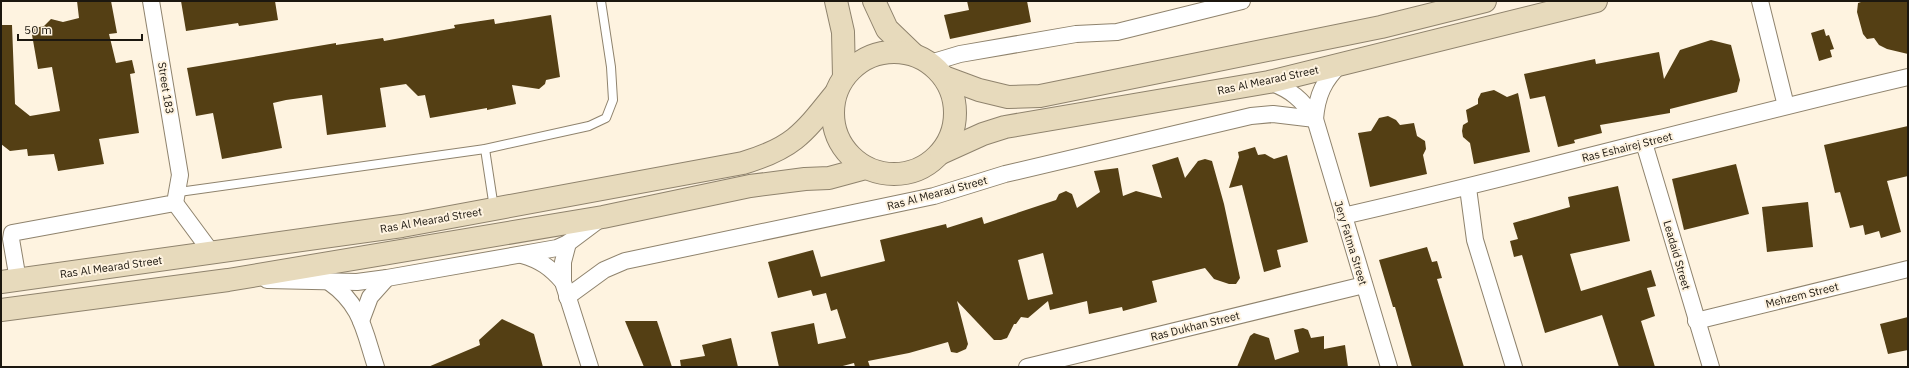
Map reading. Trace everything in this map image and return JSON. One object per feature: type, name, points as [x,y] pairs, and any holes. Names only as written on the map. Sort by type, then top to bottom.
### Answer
[{"type":"street","name":"Street 183","points":[[151,1],[180,175],[177,197]]},
{"type":"street","points":[[836,1],[843,32],[839,86],[832,112],[836,134],[841,144],[852,158],[866,168],[886,174],[906,173],[925,166],[941,153],[952,136],[956,116],[953,95],[929,65],[887,29],[874,1]]},
{"type":"street","points":[[929,65],[960,54],[1068,35],[1117,32],[1242,1]]},
{"type":"street","points":[[1381,27],[1415,1]]},
{"type":"street","points":[[839,86],[857,64],[874,55],[894,51],[929,65],[978,90],[1008,97],[1040,96],[1381,27],[1486,1]]},
{"type":"street","name":"Ras Al Mearad Street","points":[[941,153],[983,134],[1005,127],[1269,82],[1596,1]]},
{"type":"street","points":[[1759,1],[1786,106]]},
{"type":"street","name":"Jery Fatma Street","points":[[1314,119],[1316,103],[1321,88],[1329,75],[1341,64]]},
{"type":"street","name":"Ras Eshairej Street","points":[[1343,216],[1468,188],[1786,106],[1908,77]]},
{"type":"street","name":"Jery Fatma Street","points":[[1269,82],[1284,87],[1296,95],[1306,106],[1314,119],[1389,367]]},
{"type":"street","name":"Ras Al Mearad Street","points":[[10,281],[402,226],[743,163],[767,156],[786,146],[805,132],[839,86]]},
{"type":"street","name":"Ras Al Mearad Street","points":[[565,290],[625,261],[934,196],[1005,174],[1251,116],[1273,114],[1314,119]]},
{"type":"street","name":"Leadaid Street","points":[[1644,143],[1711,367]]},
{"type":"street","points":[[1,310],[228,280],[603,217],[750,186],[805,179],[829,178],[866,168]]},
{"type":"street","points":[[1468,188],[1475,240],[1514,367]]},
{"type":"street","points":[[8,232],[177,197],[212,253]]},
{"type":"street","points":[[228,280],[357,282],[387,278],[557,248],[568,243],[603,217]]},
{"type":"street","points":[[8,232],[12,233],[10,281]]},
{"type":"street","points":[[565,290],[563,262],[568,243]]},
{"type":"street","points":[[520,255],[532,258],[555,272],[565,290],[590,367]]},
{"type":"street","name":"Mehzem Street","points":[[1696,321],[1908,269]]},
{"type":"street","points":[[361,321],[370,297],[387,278]]},
{"type":"street","points":[[329,282],[349,299],[361,321],[376,367]]},
{"type":"street","name":"Ras Dukhan Street","points":[[1027,367],[1364,285]]},
{"type":"lane","points":[[177,197],[485,149],[589,126],[606,118],[613,100],[611,67],[601,1]]},
{"type":"lane","points":[[485,149],[494,208]]},
{"type":"building","points":[[77,1],[111,1],[117,33],[109,34],[116,63],[132,60],[135,73],[130,74],[139,133],[99,139],[104,164],[58,171],[54,154],[28,156],[27,149],[10,151],[1,144],[1,25],[12,25],[15,104],[30,116],[60,111],[52,67],[38,69],[31,29],[44,26],[51,19],[63,22],[79,18]]},
{"type":"building","points":[[181,1],[275,1],[278,20],[239,26],[238,23],[186,31]]},
{"type":"building","points":[[967,1],[1027,1],[1031,22],[950,39],[944,15],[969,10]]},
{"type":"building","points":[[1864,1],[1908,1],[1908,54],[1887,49],[1879,45],[1874,38],[1867,39],[1863,34],[1857,12],[1858,3]]},
{"type":"building","points":[[551,15],[560,77],[546,80],[545,84],[539,89],[512,85],[516,104],[487,110],[487,108],[430,118],[425,95],[418,96],[406,84],[380,88],[386,127],[327,135],[322,95],[286,100],[273,103],[282,148],[222,159],[213,113],[196,116],[187,68],[336,43],[336,45],[383,38],[384,41],[455,28],[454,25],[494,19],[495,24]]},
{"type":"building","points":[[1824,29],[1826,36],[1829,35],[1834,49],[1830,50],[1832,57],[1819,61],[1811,33]]},
{"type":"building","points":[[1711,40],[1731,45],[1740,80],[1737,92],[1670,109],[1670,113],[1600,125],[1602,133],[1574,140],[1575,143],[1558,147],[1545,96],[1530,99],[1524,74],[1595,59],[1596,64],[1659,52],[1664,79],[1680,50]]},
{"type":"building","points":[[1494,90],[1507,97],[1518,93],[1530,152],[1474,164],[1470,143],[1463,137],[1462,131],[1463,125],[1468,122],[1466,110],[1478,104],[1478,99],[1481,93]]},
{"type":"building","points":[[1388,116],[1396,120],[1400,125],[1414,123],[1417,136],[1425,141],[1426,149],[1423,155],[1427,174],[1370,187],[1358,133],[1371,131],[1379,118]]},
{"type":"building","points":[[1908,126],[1908,176],[1887,181],[1901,232],[1881,238],[1879,231],[1865,235],[1863,225],[1850,228],[1840,192],[1835,193],[1824,145]]},
{"type":"building","points":[[1255,147],[1258,155],[1265,154],[1274,159],[1287,155],[1308,242],[1277,250],[1281,267],[1264,272],[1242,185],[1229,188],[1239,157],[1238,152]]},
{"type":"building","points":[[1178,157],[1185,178],[1198,161],[1205,159],[1212,161],[1224,204],[1240,278],[1236,284],[1229,284],[1214,279],[1205,268],[1152,281],[1157,302],[1123,311],[1122,307],[1089,314],[1087,301],[1050,310],[1048,301],[1028,318],[1021,317],[1016,324],[1014,324],[1007,338],[1001,340],[994,340],[957,301],[968,344],[966,349],[957,353],[951,352],[948,342],[909,353],[868,361],[870,367],[855,367],[854,363],[839,367],[779,367],[771,332],[814,323],[818,344],[846,338],[837,309],[831,311],[826,293],[813,296],[811,290],[778,298],[768,262],[813,250],[821,277],[885,261],[880,240],[946,224],[947,228],[982,217],[984,224],[1056,200],[1059,194],[1066,191],[1072,194],[1077,208],[1100,192],[1094,171],[1118,168],[1123,196],[1136,191],[1162,198],[1152,165]],"holes":[[[1043,253],[1053,294],[1028,300],[1018,260]]]},
{"type":"building","points":[[1736,164],[1749,214],[1684,230],[1672,179]]},
{"type":"building","points":[[1618,186],[1630,241],[1570,254],[1581,291],[1651,270],[1656,286],[1647,288],[1655,316],[1641,321],[1655,367],[1619,367],[1602,315],[1545,333],[1522,255],[1514,257],[1510,241],[1518,239],[1513,223],[1570,207],[1568,197]]},
{"type":"building","points":[[1808,202],[1813,247],[1767,252],[1762,207]]},
{"type":"building","points":[[1427,247],[1432,262],[1437,261],[1442,278],[1437,279],[1464,367],[1412,367],[1395,307],[1393,307],[1379,260]]},
{"type":"building","points":[[1908,317],[1908,350],[1888,354],[1880,324]]},
{"type":"building","points":[[502,319],[534,334],[543,367],[428,367],[480,345],[479,340]]},
{"type":"building","points":[[625,321],[657,321],[672,367],[644,367]]},
{"type":"building","points":[[1303,328],[1308,330],[1311,338],[1324,336],[1324,349],[1345,345],[1348,367],[1237,367],[1250,336],[1254,333],[1269,338],[1275,360],[1299,352],[1294,330]]},
{"type":"building","points":[[731,338],[738,367],[681,367],[680,360],[705,356],[702,345]]}]
